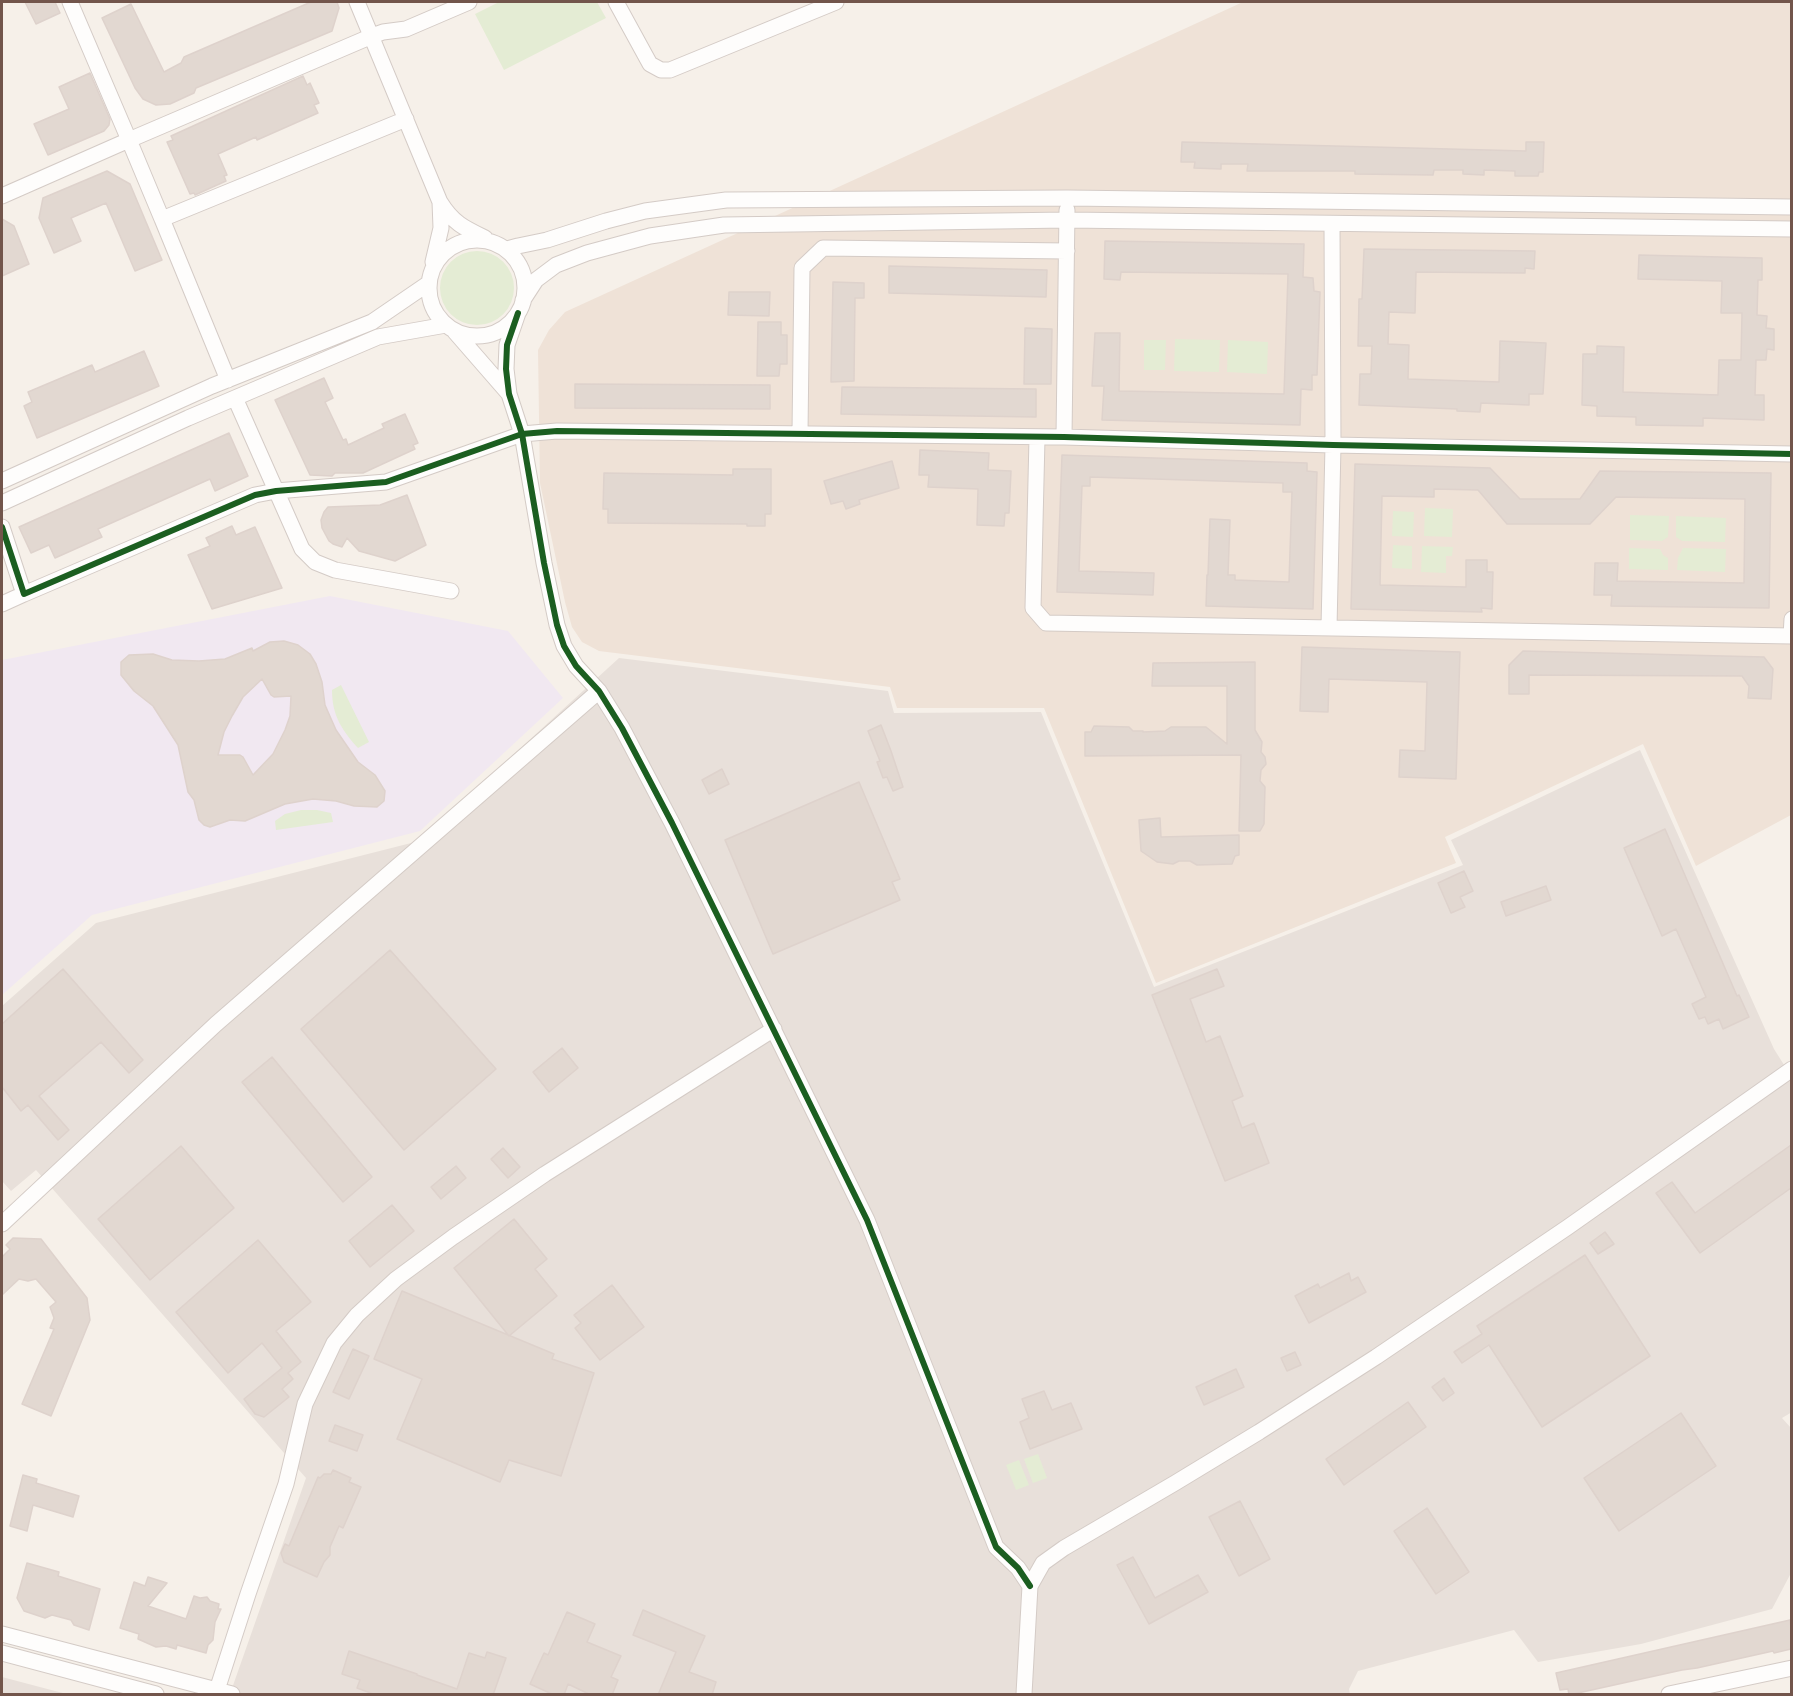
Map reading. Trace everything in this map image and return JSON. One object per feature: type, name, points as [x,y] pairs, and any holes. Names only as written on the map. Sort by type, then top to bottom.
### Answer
[{"type":"street","points":[[70,2],[228,380]]},
{"type":"street","points":[[357,2],[440,202],[449,216],[464,228],[507,249],[522,272],[525,286],[507,345],[506,369],[509,394],[522,434],[544,563],[557,625],[564,646],[576,666],[599,691],[672,823],[867,1220],[996,1547],[1018,1568],[1030,1586]]},
{"type":"street","points":[[2,196],[372,36],[406,29],[469,2]]},
{"type":"street","points":[[616,2],[650,64],[661,70],[670,70],[836,2]]},
{"type":"street","points":[[162,219],[406,119]]},
{"type":"street","points":[[507,249],[547,240],[645,211],[726,200],[1067,198],[1791,207]]},
{"type":"street","points":[[1064,437],[1067,198]]},
{"type":"street","points":[[440,202],[441,228],[429,291],[432,306],[509,394]]},
{"type":"street","points":[[2,503],[235,398],[378,337],[449,327],[462,334],[483,335],[503,328],[536,280],[556,265],[616,244],[685,230],[724,225],[1067,219],[1791,229]]},
{"type":"street","points":[[1329,628],[1333,445],[1332,224]]},
{"type":"street","points":[[2,481],[228,380],[372,322],[430,279],[439,257],[455,244],[474,239],[492,242]]},
{"type":"street","points":[[800,433],[802,268],[823,248],[1068,251]]},
{"type":"street","points":[[235,398],[302,549],[315,562],[344,572],[451,591]]},
{"type":"street","points":[[2,604],[255,495],[276,491],[386,482],[522,434],[556,431],[1064,437],[1791,454]]},
{"type":"street","points":[[1037,438],[1033,608],[1046,623],[1791,636],[1791,619]]},
{"type":"street","points":[[2,527],[24,594]]},
{"type":"street","points":[[2,1224],[216,1024],[599,691]]},
{"type":"street","points":[[217,1690],[286,1484],[305,1404],[334,1343],[357,1315],[396,1279],[453,1237],[545,1174],[774,1029]]},
{"type":"street","points":[[1024,1695],[1030,1586],[1043,1563],[1064,1548],[1259,1432],[1376,1357],[1568,1227],[1791,1069]]},
{"type":"street","points":[[2,1634],[232,1695]]},
{"type":"street","points":[[2,1653],[156,1695]]},
{"type":"street","points":[[1669,1695],[1791,1668]]},
{"type":"shaded area","points":[[1243,2],[1791,2],[1791,815],[1696,866],[1643,744],[1445,837],[1456,863],[1156,983],[1044,708],[897,708],[890,687],[599,651],[582,642],[572,627],[565,602],[540,483],[538,350],[549,330],[565,312]]},
{"type":"shaded area","points":[[330,596],[508,631],[563,698],[420,831],[92,915],[2,995],[2,660]]},
{"type":"shaded area","points":[[619,658],[888,691],[894,713],[1041,712],[1154,987],[1463,865],[1451,840],[1640,750],[1774,1049],[1791,1076],[1792,1412],[1782,1418],[1791,1428],[1791,1573],[1772,1609],[1641,1644],[1538,1662],[1514,1630],[1358,1671],[1349,1689],[1350,1694],[230,1694],[306,1478],[36,1170],[11,1191],[2,1181],[2,1006],[96,923],[419,841]]},
{"type":"shaded area","points":[[2,1677],[55,1691],[67,1694],[2,1694]]},
{"type":"green space","points":[[499,2],[597,2],[606,18],[504,70],[475,14]]},
{"type":"green space","points":[[477,251],[491,254],[503,262],[511,274],[514,288],[511,302],[503,314],[491,322],[477,325],[463,322],[451,314],[443,302],[440,288],[443,274],[451,262],[463,254]]},
{"type":"green space","points":[[1175,339],[1220,340],[1219,372],[1174,371]]},
{"type":"green space","points":[[1144,340],[1166,340],[1165,370],[1144,370]]},
{"type":"green space","points":[[1228,340],[1268,342],[1267,374],[1227,372]]},
{"type":"green space","points":[[1425,508],[1453,509],[1452,537],[1424,536]]},
{"type":"green space","points":[[1393,511],[1414,512],[1413,537],[1392,536]]},
{"type":"green space","points":[[1630,515],[1669,516],[1668,537],[1662,541],[1630,540]]},
{"type":"green space","points":[[1676,516],[1726,518],[1725,542],[1682,541],[1676,537]]},
{"type":"green space","points":[[1393,545],[1412,546],[1412,569],[1392,568]]},
{"type":"green space","points":[[1422,546],[1453,547],[1452,556],[1446,556],[1446,573],[1421,572]]},
{"type":"green space","points":[[1629,548],[1660,549],[1668,558],[1668,570],[1629,569]]},
{"type":"green space","points":[[1683,548],[1726,549],[1725,572],[1677,570],[1678,558]]},
{"type":"green space","points":[[341,685],[369,742],[358,748],[343,729],[334,708],[332,690]]},
{"type":"green space","points":[[301,810],[331,813],[333,822],[276,830],[275,821],[285,814]]},
{"type":"green space","points":[[1038,1454],[1047,1478],[1033,1483],[1024,1459]]},
{"type":"green space","points":[[1019,1460],[1029,1485],[1016,1490],[1006,1465]]},
{"type":"building","points":[[25,2],[55,2],[60,13],[36,24]]},
{"type":"building","points":[[311,2],[337,2],[339,8],[332,31],[196,88],[194,93],[170,104],[156,105],[143,99],[135,88],[102,18],[131,4],[164,72],[181,63],[184,57]]},
{"type":"building","points":[[90,73],[110,119],[109,125],[104,131],[48,155],[34,124],[69,109],[59,87]]},
{"type":"building","points":[[303,76],[307,85],[310,83],[319,103],[314,105],[318,113],[257,140],[256,137],[218,154],[227,175],[224,176],[226,181],[195,195],[190,194],[167,142],[173,140],[171,136]]},
{"type":"building","points":[[1182,142],[1526,151],[1526,142],[1544,142],[1543,172],[1539,172],[1538,176],[1515,176],[1515,171],[1484,170],[1484,175],[1463,174],[1463,170],[1434,170],[1433,175],[1355,174],[1355,171],[1247,171],[1248,164],[1221,164],[1221,169],[1194,168],[1195,162],[1181,162]]},
{"type":"building","points":[[107,171],[130,184],[162,260],[135,271],[106,203],[71,218],[81,241],[54,253],[39,218],[43,198]]},
{"type":"building","points":[[2,219],[14,226],[29,264],[2,276]]},
{"type":"building","points":[[1105,241],[1304,244],[1303,277],[1313,278],[1314,291],[1320,292],[1317,375],[1312,375],[1312,390],[1301,389],[1300,425],[1102,420],[1104,386],[1092,386],[1095,333],[1120,333],[1119,391],[1284,394],[1288,274],[1121,272],[1120,280],[1104,279]]},
{"type":"building","points":[[1364,249],[1535,251],[1534,269],[1525,268],[1525,273],[1416,272],[1415,313],[1389,312],[1388,344],[1409,345],[1408,379],[1499,382],[1500,341],[1546,343],[1543,394],[1529,394],[1529,405],[1481,403],[1480,412],[1359,405],[1360,374],[1371,374],[1372,346],[1358,346],[1359,299],[1362,299]]},
{"type":"building","points":[[1639,255],[1762,258],[1762,280],[1758,280],[1757,315],[1767,316],[1766,328],[1774,329],[1774,350],[1767,349],[1766,360],[1756,360],[1755,395],[1764,395],[1764,420],[1703,418],[1703,426],[1636,425],[1636,417],[1597,416],[1597,406],[1582,405],[1583,354],[1597,354],[1597,346],[1624,347],[1623,392],[1718,395],[1719,360],[1741,360],[1742,313],[1721,313],[1722,281],[1638,279]]},
{"type":"building","points":[[889,266],[1047,270],[1046,297],[889,293]]},
{"type":"building","points":[[833,282],[864,283],[864,298],[855,298],[854,381],[831,382]]},
{"type":"building","points":[[729,292],[770,292],[769,316],[728,315]]},
{"type":"building","points":[[758,322],[781,322],[781,335],[787,335],[787,364],[780,364],[779,376],[757,376]]},
{"type":"building","points":[[1025,328],[1052,329],[1051,384],[1024,384]]},
{"type":"building","points":[[144,351],[159,386],[37,438],[24,406],[32,402],[28,392],[92,365],[95,372]]},
{"type":"building","points":[[324,378],[333,398],[325,402],[343,440],[346,439],[348,445],[384,428],[382,424],[405,414],[418,443],[413,445],[415,449],[363,473],[335,473],[332,476],[310,475],[275,400]]},
{"type":"building","points":[[575,384],[770,385],[770,409],[575,408]]},
{"type":"building","points":[[842,387],[1036,389],[1036,417],[841,414]]},
{"type":"building","points":[[229,433],[248,476],[215,491],[210,479],[98,529],[102,537],[55,558],[49,545],[31,553],[19,527]]},
{"type":"building","points":[[920,450],[989,453],[988,470],[1011,471],[1009,513],[1005,513],[1004,526],[977,525],[978,489],[928,487],[929,475],[919,475]]},
{"type":"building","points":[[1062,455],[1307,463],[1307,471],[1317,472],[1313,609],[1206,606],[1210,519],[1230,520],[1228,575],[1235,575],[1235,580],[1289,582],[1292,492],[1283,492],[1283,483],[1090,477],[1090,486],[1082,486],[1079,571],[1154,573],[1153,595],[1057,592]]},
{"type":"building","points":[[892,461],[899,488],[859,500],[860,504],[846,509],[843,501],[831,504],[824,481]]},
{"type":"building","points":[[1355,464],[1490,468],[1520,499],[1580,499],[1600,471],[1771,473],[1769,608],[1611,606],[1612,595],[1594,595],[1595,563],[1618,563],[1617,581],[1744,583],[1745,499],[1616,497],[1590,524],[1507,524],[1478,490],[1434,489],[1434,497],[1382,496],[1380,585],[1466,587],[1466,560],[1487,560],[1487,572],[1493,572],[1492,609],[1481,608],[1482,612],[1351,609]]},
{"type":"building","points":[[733,469],[771,469],[771,514],[765,514],[765,526],[608,523],[608,509],[603,509],[604,473],[733,475]]},
{"type":"building","points":[[407,495],[426,545],[395,561],[359,551],[347,538],[342,547],[333,544],[322,528],[321,520],[328,507],[380,505]]},
{"type":"building","points":[[232,526],[236,535],[255,527],[282,588],[212,609],[188,555],[210,546],[206,538]]},
{"type":"building","points":[[284,641],[298,645],[310,654],[316,664],[322,682],[325,705],[336,730],[358,762],[375,775],[385,791],[384,801],[377,807],[354,806],[336,801],[313,799],[285,804],[245,821],[230,820],[210,827],[199,820],[194,800],[188,792],[178,745],[153,706],[134,691],[121,675],[121,662],[129,655],[153,654],[172,660],[225,659],[252,648],[253,651],[270,642]],"holes":[[[262,679],[274,697],[291,696],[290,716],[273,754],[253,775],[240,755],[218,755],[224,732],[243,697]]]},
{"type":"building","points":[[1302,647],[1460,652],[1456,779],[1399,777],[1400,750],[1425,751],[1427,682],[1329,679],[1328,712],[1300,711]]},
{"type":"building","points":[[1523,651],[1764,657],[1773,669],[1771,699],[1748,698],[1749,686],[1742,676],[1529,675],[1529,694],[1509,694],[1509,665]]},
{"type":"building","points":[[1255,662],[1255,730],[1262,742],[1261,752],[1266,764],[1261,770],[1260,781],[1265,787],[1264,824],[1260,831],[1239,831],[1241,755],[1085,756],[1085,732],[1091,732],[1094,726],[1129,727],[1133,731],[1143,732],[1165,731],[1171,727],[1206,727],[1227,744],[1227,686],[1152,686],[1153,663]]},
{"type":"building","points":[[881,725],[903,787],[893,791],[887,777],[883,778],[877,762],[880,761],[868,731]]},
{"type":"building","points":[[722,769],[729,784],[709,794],[702,780]]},
{"type":"building","points":[[859,782],[900,879],[892,882],[900,900],[773,954],[725,840]]},
{"type":"building","points":[[1160,818],[1161,837],[1239,835],[1239,855],[1235,856],[1232,864],[1197,865],[1190,861],[1179,861],[1173,864],[1157,862],[1141,851],[1139,820]]},
{"type":"building","points":[[1665,829],[1737,996],[1739,995],[1749,1017],[1723,1029],[1719,1019],[1708,1024],[1705,1017],[1699,1019],[1692,1004],[1706,997],[1676,929],[1662,936],[1624,848]]},
{"type":"building","points":[[1464,871],[1473,891],[1460,897],[1465,907],[1451,913],[1438,883]]},
{"type":"building","points":[[1546,886],[1551,900],[1506,916],[1501,902]]},
{"type":"building","points":[[390,950],[496,1069],[404,1150],[301,1029]]},
{"type":"building","points":[[63,969],[143,1060],[129,1073],[101,1042],[39,1096],[69,1130],[58,1140],[28,1105],[21,1111],[2,1087],[2,1024]]},
{"type":"building","points":[[1217,969],[1224,986],[1190,999],[1206,1042],[1220,1036],[1243,1096],[1232,1101],[1242,1128],[1254,1123],[1269,1163],[1225,1181],[1152,995]]},
{"type":"building","points":[[562,1048],[578,1068],[549,1092],[533,1072]]},
{"type":"building","points":[[272,1057],[372,1177],[343,1202],[242,1082]]},
{"type":"building","points":[[1791,1145],[1791,1188],[1700,1253],[1656,1193],[1672,1182],[1695,1213]]},
{"type":"building","points":[[181,1146],[234,1208],[150,1280],[98,1219]]},
{"type":"building","points":[[503,1148],[520,1167],[508,1178],[491,1159]]},
{"type":"building","points":[[456,1166],[466,1178],[441,1199],[431,1187]]},
{"type":"building","points":[[392,1205],[414,1231],[370,1267],[349,1241]]},
{"type":"building","points":[[514,1219],[547,1259],[535,1269],[557,1296],[509,1336],[454,1268]]},
{"type":"building","points":[[1605,1232],[1614,1244],[1598,1254],[1590,1243]]},
{"type":"building","points":[[13,1238],[41,1239],[87,1298],[90,1320],[51,1416],[22,1404],[54,1329],[50,1328],[54,1318],[50,1307],[56,1302],[36,1279],[28,1281],[19,1279],[2,1295],[2,1257],[10,1249],[6,1245]]},
{"type":"building","points":[[258,1240],[311,1302],[276,1331],[301,1362],[288,1373],[293,1379],[282,1389],[289,1397],[264,1417],[255,1414],[244,1399],[282,1368],[262,1343],[228,1373],[176,1312]]},
{"type":"building","points":[[1585,1255],[1650,1356],[1542,1427],[1489,1345],[1462,1363],[1454,1352],[1482,1334],[1477,1326]]},
{"type":"building","points":[[1349,1273],[1351,1281],[1358,1277],[1366,1292],[1309,1323],[1295,1296],[1318,1284],[1320,1288]]},
{"type":"building","points":[[612,1285],[644,1327],[600,1360],[575,1328],[581,1323],[574,1315]]},
{"type":"building","points":[[402,1291],[554,1354],[552,1359],[594,1373],[561,1476],[509,1460],[500,1482],[397,1439],[422,1379],[374,1359]]},
{"type":"building","points":[[353,1349],[369,1356],[349,1399],[333,1392]]},
{"type":"building","points":[[1295,1352],[1301,1365],[1287,1371],[1281,1358]]},
{"type":"building","points":[[1236,1369],[1244,1387],[1204,1405],[1196,1387]]},
{"type":"building","points":[[1444,1378],[1454,1393],[1443,1401],[1432,1387]]},
{"type":"building","points":[[1044,1391],[1052,1410],[1071,1403],[1082,1429],[1030,1449],[1020,1422],[1029,1418],[1022,1399]]},
{"type":"building","points":[[1408,1402],[1426,1427],[1344,1485],[1326,1459]]},
{"type":"building","points":[[1681,1413],[1716,1466],[1619,1531],[1584,1478]]},
{"type":"building","points":[[335,1425],[363,1435],[357,1451],[329,1441]]},
{"type":"building","points":[[333,1470],[351,1478],[349,1482],[361,1487],[343,1528],[339,1526],[330,1547],[330,1555],[317,1577],[284,1562],[281,1553],[285,1544],[289,1546],[318,1477],[331,1474]]},
{"type":"building","points":[[23,1475],[37,1479],[36,1483],[79,1496],[73,1517],[33,1505],[27,1531],[10,1526]]},
{"type":"building","points":[[1240,1501],[1270,1559],[1239,1576],[1209,1517]]},
{"type":"building","points":[[1427,1508],[1469,1572],[1436,1594],[1394,1531]]},
{"type":"building","points":[[1133,1557],[1155,1598],[1198,1575],[1208,1592],[1149,1624],[1117,1565]]},
{"type":"building","points":[[27,1563],[59,1572],[58,1576],[100,1589],[89,1630],[74,1625],[71,1620],[52,1615],[45,1618],[24,1611],[17,1598]]},
{"type":"building","points":[[148,1577],[167,1583],[148,1606],[186,1619],[194,1596],[207,1597],[210,1601],[219,1604],[218,1609],[221,1609],[215,1622],[213,1640],[208,1645],[206,1653],[177,1645],[176,1649],[166,1646],[156,1647],[138,1639],[139,1634],[120,1628],[134,1582],[145,1586]]},
{"type":"building","points":[[643,1610],[705,1636],[689,1672],[716,1682],[712,1695],[658,1695],[676,1652],[633,1635]]},
{"type":"building","points":[[567,1612],[595,1624],[587,1642],[621,1656],[611,1677],[618,1680],[612,1695],[591,1695],[568,1684],[564,1695],[554,1695],[530,1684],[544,1653],[548,1655]]},
{"type":"building","points":[[1790,1620],[1791,1649],[1569,1695],[1568,1689],[1560,1690],[1556,1673]]},
{"type":"building","points":[[349,1651],[457,1689],[469,1653],[485,1658],[487,1652],[506,1658],[493,1695],[376,1695],[357,1688],[360,1680],[342,1674]]},
{"type":"cycle path","points":[[518,313],[507,345],[506,369],[509,394],[522,434],[544,563],[557,625],[564,646],[576,666],[599,691],[622,728],[672,823],[867,1220],[996,1547],[1018,1568],[1030,1586]]},
{"type":"cycle path","points":[[2,527],[24,594],[255,495],[276,491],[386,482],[522,434],[557,431],[1064,437],[1792,454]]}]
